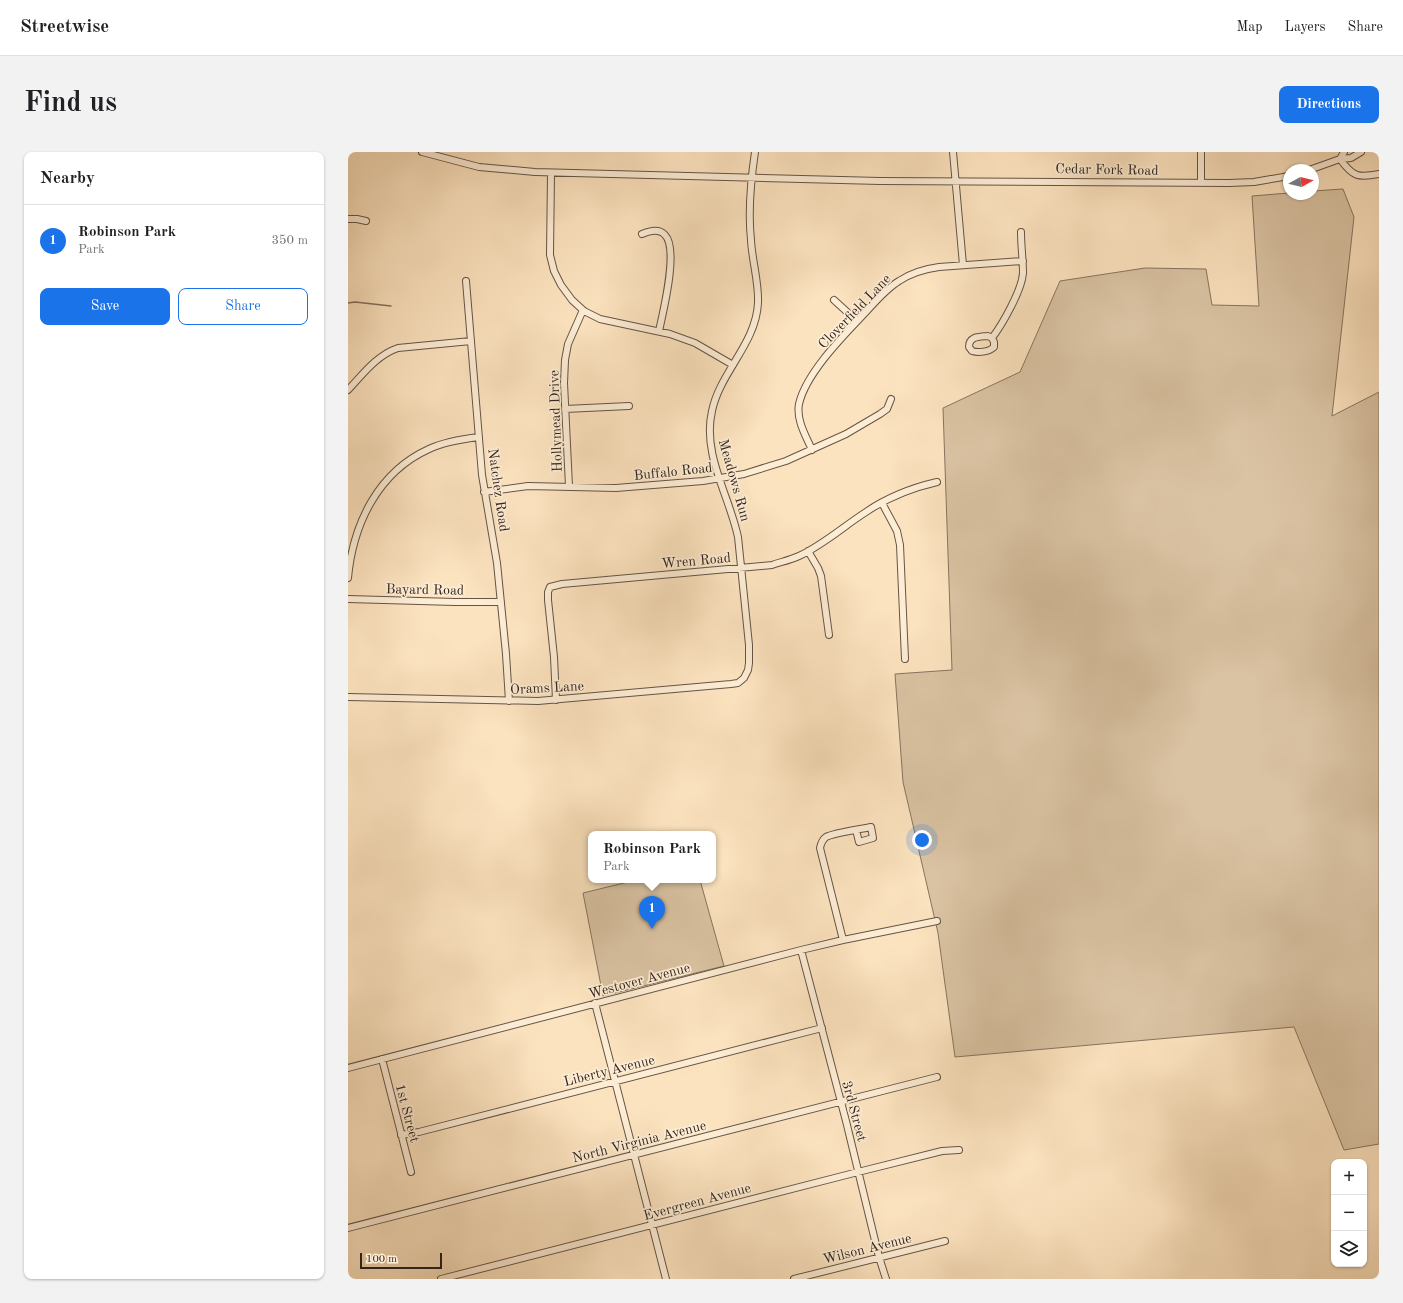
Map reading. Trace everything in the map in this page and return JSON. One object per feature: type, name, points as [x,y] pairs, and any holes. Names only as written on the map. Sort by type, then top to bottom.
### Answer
[{"type":"street","name":"Cedar Fork Road","points":[[422,152],[479,167],[551,173],[880,181],[956,180],[1254,182],[1283,177]]},
{"type":"street","name":"Meadows Run","points":[[744,678],[748,670],[749,645],[738,537],[710,443],[710,419],[717,394],[747,342],[756,318],[758,303],[757,283],[750,238],[752,178],[756,152]]},
{"type":"street","points":[[953,152],[963,266]]},
{"type":"street","points":[[1201,152],[1201,182]]},
{"type":"street","points":[[1340,159],[1344,152]]},
{"type":"street","points":[[1319,166],[1340,159],[1352,158],[1361,152]]},
{"type":"street","points":[[1340,159],[1353,174],[1360,176],[1379,174]]},
{"type":"street","points":[[551,173],[550,255],[554,271],[561,285],[572,300],[583,310],[607,321],[659,331],[696,343],[733,365]]},
{"type":"street","points":[[348,219],[366,221]]},
{"type":"street","points":[[642,234],[651,231],[663,233],[666,236],[670,246],[670,270],[659,331]]},
{"type":"street","points":[[992,338],[1019,287],[1023,274],[1021,232]]},
{"type":"street","name":"Cloverfield Lane","points":[[812,450],[799,417],[799,404],[802,395],[826,356],[857,321],[893,285],[908,276],[928,269],[1022,261]]},
{"type":"street","name":"Natchez Road","points":[[466,281],[484,492],[494,543],[506,654],[509,701]]},
{"type":"street","points":[[834,300],[857,321]]},
{"type":"street","name":"Hollymead Drive","points":[[569,486],[564,383],[565,360],[568,344],[583,310]]},
{"type":"street","points":[[348,390],[371,365],[390,350],[415,346],[471,341]]},
{"type":"street","name":"Buffalo Road","points":[[484,492],[528,486],[616,488],[696,482],[744,474],[769,467],[812,450],[863,425],[886,409],[891,399]]},
{"type":"street","points":[[565,409],[629,406]]},
{"type":"street","points":[[348,578],[353,548],[361,522],[374,496],[390,476],[409,460],[428,449],[451,442],[479,437]]},
{"type":"street","name":"Wren Road","points":[[556,700],[555,663],[548,600],[548,592],[550,587],[562,584],[772,565],[786,561],[808,551],[867,511],[904,491],[937,482]]},
{"type":"street","points":[[882,503],[897,531],[900,545],[905,659]]},
{"type":"street","points":[[808,551],[821,576],[829,635]]},
{"type":"street","name":"Bayard Road","points":[[348,599],[501,602]]},
{"type":"street","name":"Orams Lane","points":[[348,697],[509,701],[556,700],[731,684],[738,683],[744,678]]},
{"type":"street","points":[[843,940],[820,848],[821,842],[827,837],[856,830]]},
{"type":"street","name":"Westover Avenue","points":[[348,1068],[801,950],[937,921]]},
{"type":"street","name":"3rd Street","points":[[801,950],[841,1102],[879,1257],[886,1279]]},
{"type":"street","points":[[595,1004],[666,1279]]},
{"type":"street","name":"Liberty Avenue","points":[[401,1135],[419,1132],[822,1028]]},
{"type":"street","name":"1st Street","points":[[382,1059],[411,1172]]},
{"type":"street","name":"North Virginia Avenue","points":[[348,1228],[937,1077]]},
{"type":"street","name":"Evergreen Avenue","points":[[441,1279],[942,1151],[959,1150]]},
{"type":"street","name":"Wilson Avenue","points":[[794,1279],[946,1240]]},
{"type":"shaded area","points":[[1343,189],[1354,217],[1332,416],[1379,392],[1379,1144],[1344,1150],[1294,1027],[955,1057],[938,933],[903,782],[895,674],[952,670],[943,408],[1020,372],[1060,281],[1145,268],[1206,269],[1212,305],[1259,306],[1252,196],[1283,193],[1283,200],[1319,200],[1319,191]]},
{"type":"shaded area","points":[[624,883],[701,883],[724,966],[603,996],[583,893]]},
{"type":"waterway","points":[[348,303],[355,302],[391,306]]},
{"type":"place","name":"Robinson Park","points":[[652,929]]}]
